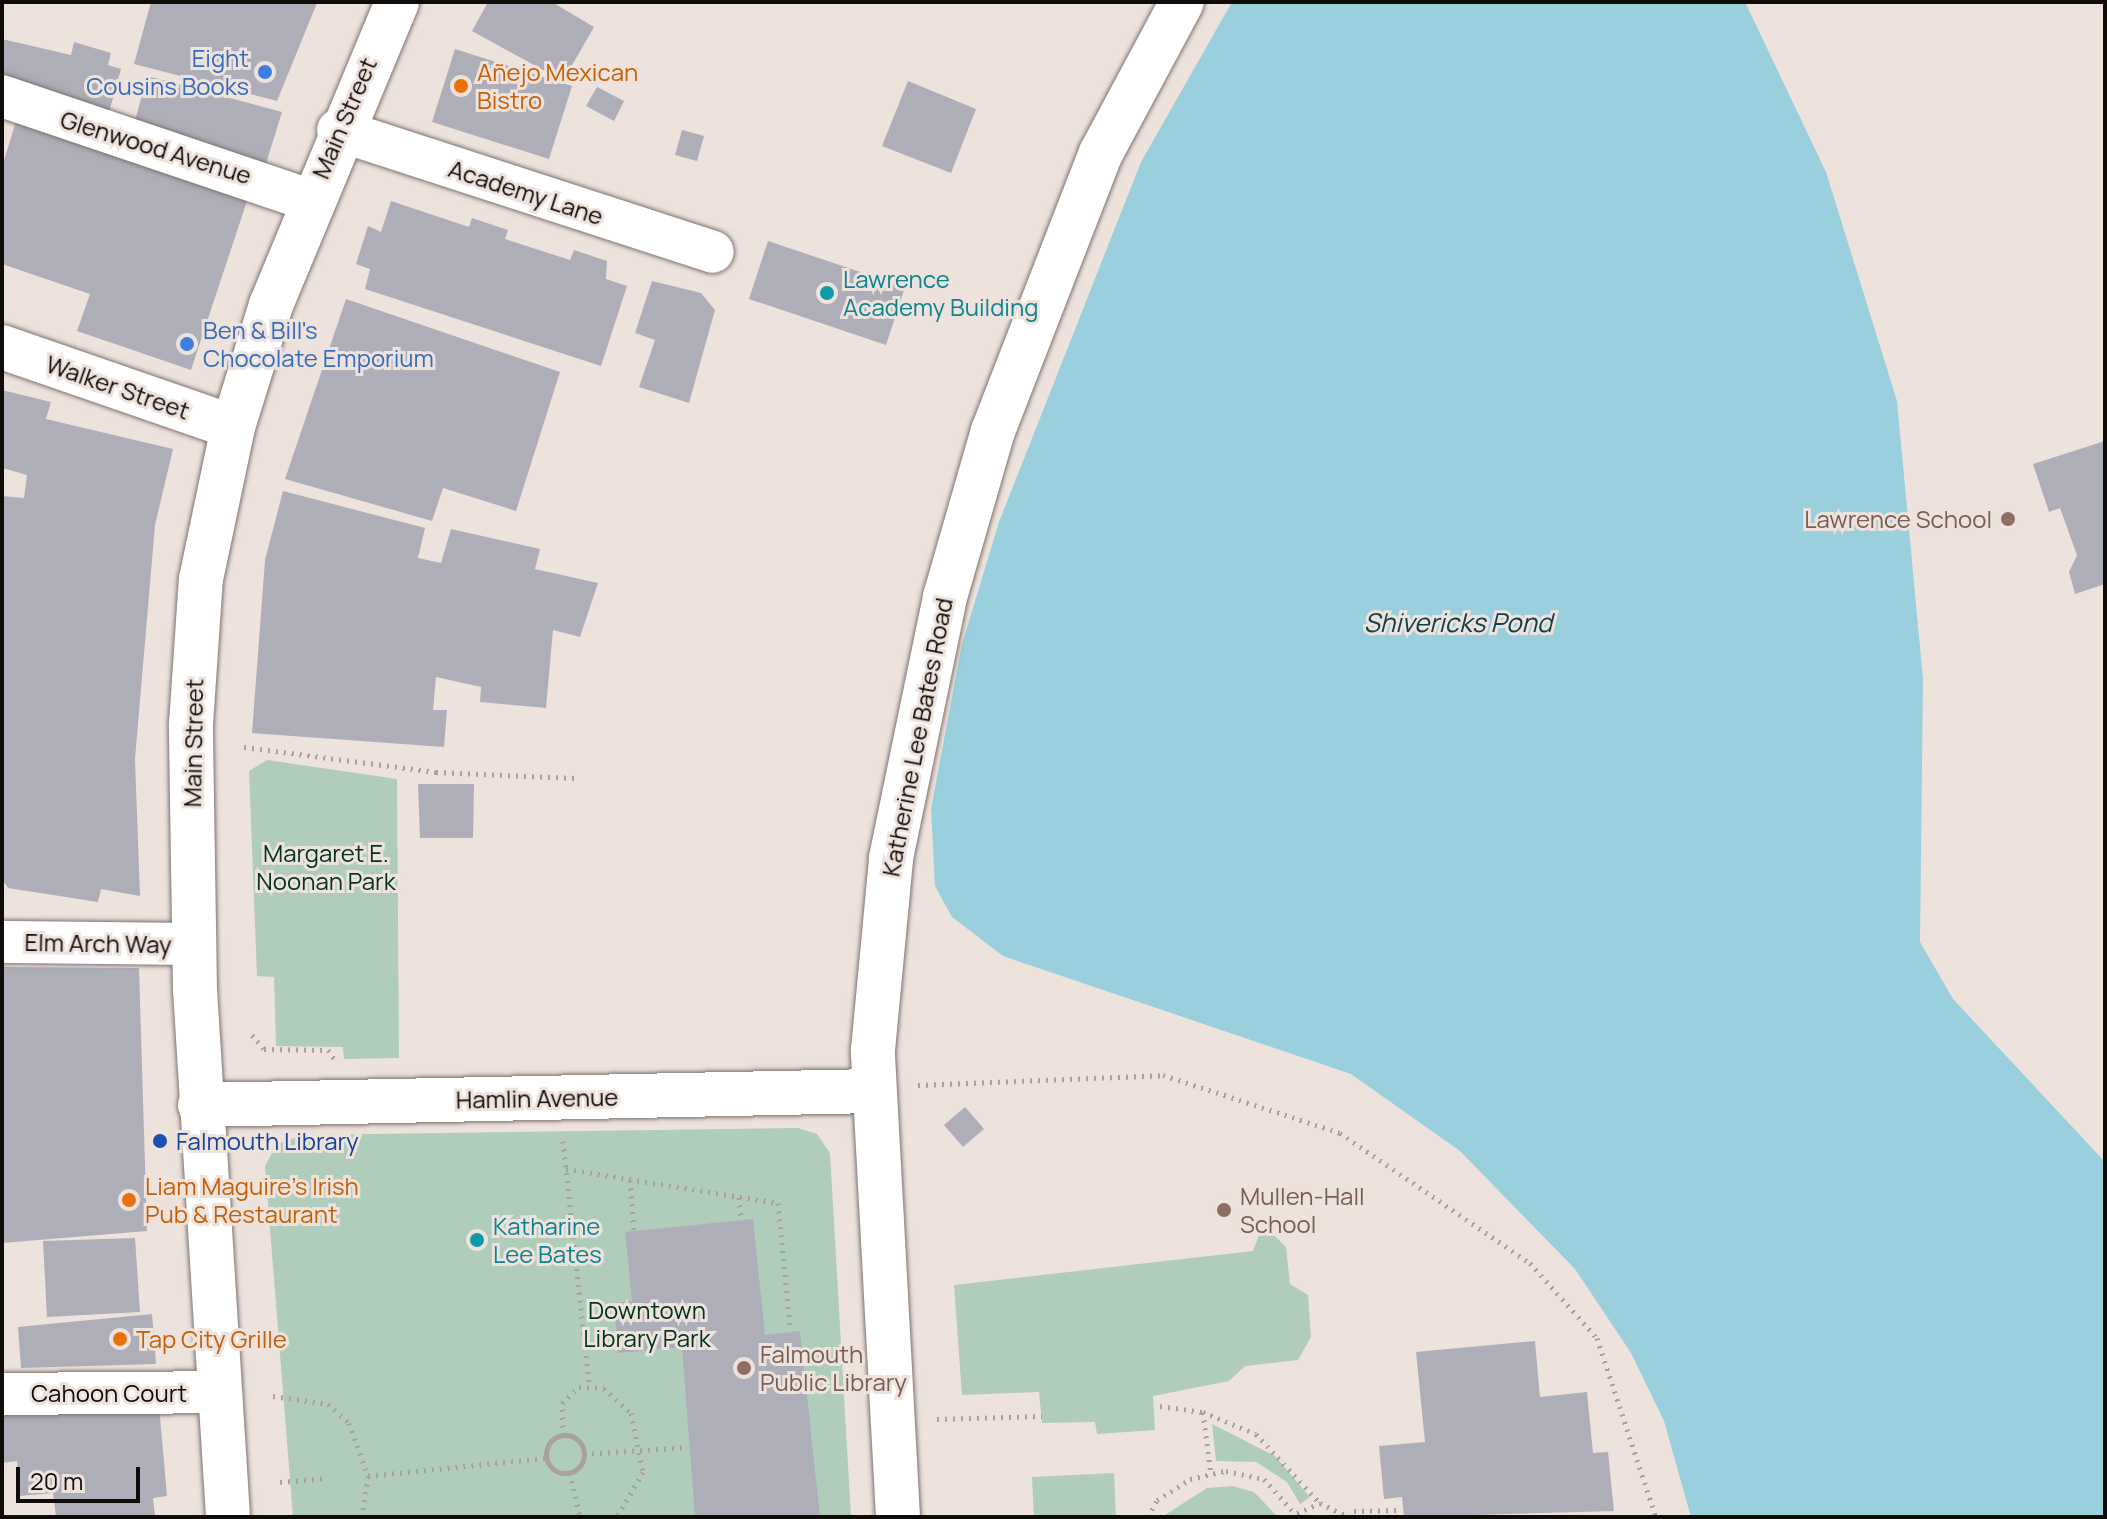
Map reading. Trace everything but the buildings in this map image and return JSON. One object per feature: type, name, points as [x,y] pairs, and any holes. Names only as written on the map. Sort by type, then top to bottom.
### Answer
[{"type":"street","name":"Main Street","points":[[228,1517],[217,1392],[200,1105],[195,944],[194,655],[201,579],[233,427],[309,200],[397,2]]},
{"type":"street","name":"Katherine Lee Bates Road","points":[[898,1517],[874,1091],[878,948],[891,858],[952,570],[993,431],[1066,233],[1182,2]]},
{"type":"street","name":"Glenwood Avenue","points":[[2,96],[309,200]]},
{"type":"street","name":"Academy Lane","points":[[338,130],[713,252]]},
{"type":"street","name":"Walker Street","points":[[2,347],[233,427]]},
{"type":"street","name":"Elm Arch Way","points":[[2,942],[195,944]]},
{"type":"street","name":"Hamlin Avenue","points":[[200,1105],[874,1091]]},
{"type":"street","name":"Cahoon Court","points":[[2,1394],[217,1392]]},
{"type":"path","points":[[244,747],[436,772],[575,778]]},
{"type":"path","points":[[252,1035],[264,1049],[328,1050],[343,1071]]},
{"type":"path","points":[[874,1091],[1163,1075],[1340,1133],[1530,1263],[1597,1338],[1656,1517]]},
{"type":"path","points":[[562,1124],[589,1386]]},
{"type":"path","points":[[566,1169],[778,1203],[790,1326]]},
{"type":"path","points":[[630,1179],[634,1231]]},
{"type":"path","points":[[739,1197],[741,1220]]},
{"type":"path","points":[[563,1435],[566,1395],[589,1386],[624,1405],[643,1451],[635,1494],[617,1517]]},
{"type":"path","points":[[273,1396],[328,1404],[364,1449],[368,1476],[362,1517]]},
{"type":"path","points":[[1160,1406],[1203,1412],[1256,1434],[1320,1503],[1352,1517],[1354,1511],[1397,1510]]},
{"type":"path","points":[[1203,1412],[1211,1475]]},
{"type":"path","points":[[937,1419],[1042,1416]]},
{"type":"path","points":[[563,1435],[580,1442],[584,1454]]},
{"type":"path","points":[[563,1435],[548,1443],[546,1458],[553,1469],[570,1473]]},
{"type":"path","points":[[584,1454],[688,1447]]},
{"type":"path","points":[[580,1517],[570,1473],[584,1454]]},
{"type":"path","points":[[368,1476],[546,1458]]},
{"type":"path","points":[[1148,1517],[1157,1500],[1211,1475],[1264,1479],[1297,1515],[1320,1503]]},
{"type":"path","points":[[280,1482],[328,1478]]},
{"type":"green space","name":"Margaret E. Noonan Park","points":[[267,760],[397,779],[399,1058],[344,1059],[343,1047],[276,1046],[274,977],[257,976],[249,771]]},
{"type":"green space","name":"Downtown Library Park","points":[[798,1128],[817,1134],[830,1153],[851,1517],[293,1517],[265,1166],[277,1144],[303,1135]]},
{"type":"green space","points":[[1259,1235],[1274,1235],[1286,1247],[1290,1284],[1308,1295],[1311,1337],[1298,1360],[1245,1366],[1229,1381],[1153,1396],[1155,1430],[1097,1434],[1095,1422],[1042,1423],[1039,1392],[962,1395],[954,1285],[1253,1251]]},
{"type":"green space","points":[[1212,1424],[1275,1456],[1310,1497],[1300,1504],[1287,1482],[1256,1462],[1216,1461]]},
{"type":"green space","points":[[1114,1473],[1116,1517],[1034,1517],[1032,1477]]},
{"type":"green space","points":[[1232,1486],[1254,1492],[1278,1517],[1162,1517],[1207,1488]]},
{"type":"water","name":"Shivericks Pond","points":[[1232,2],[1745,2],[1826,172],[1897,401],[1923,679],[1920,942],[1953,999],[2105,1162],[2105,1517],[1691,1517],[1664,1421],[1631,1353],[1575,1269],[1460,1151],[1351,1074],[1003,956],[952,917],[935,886],[931,809],[962,644],[999,522],[1141,162]]},
{"type":"place","name":"Eight Cousins Books","points":[[265,72]]},
{"type":"place","name":"Añejo Mexican Bistro","points":[[461,86]]},
{"type":"place","name":"Lawrence Academy Building","points":[[827,293]]},
{"type":"place","name":"Ben & Bill's Chocolate Emporium","points":[[187,344]]},
{"type":"place","name":"Lawrence School","points":[[2008,519]]},
{"type":"place","name":"Falmouth Library","points":[[160,1141]]},
{"type":"place","name":"Liam Maguire's Irish Pub & Restaurant","points":[[129,1200]]},
{"type":"place","name":"Mullen-Hall School","points":[[1224,1210]]},
{"type":"place","name":"Katharine Lee Bates","points":[[477,1240]]},
{"type":"place","name":"Tap City Grille","points":[[120,1339]]},
{"type":"place","name":"Falmouth Public Library","points":[[744,1368]]}]
